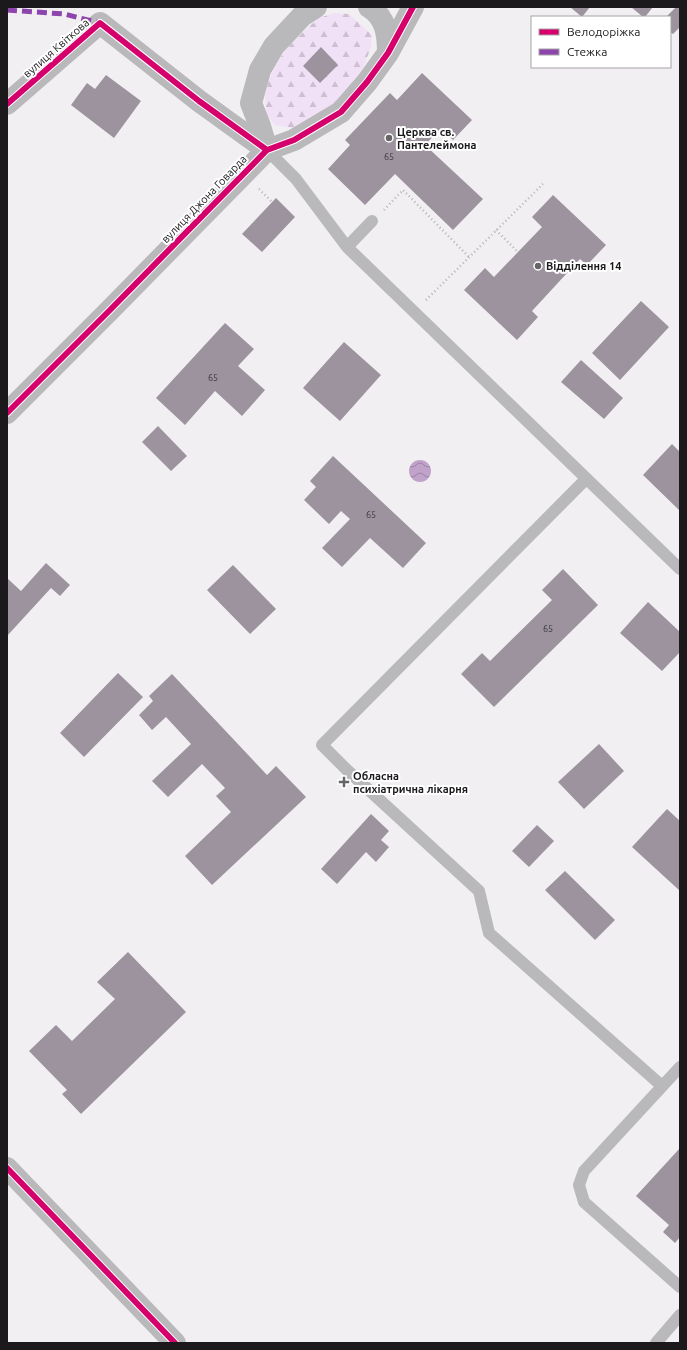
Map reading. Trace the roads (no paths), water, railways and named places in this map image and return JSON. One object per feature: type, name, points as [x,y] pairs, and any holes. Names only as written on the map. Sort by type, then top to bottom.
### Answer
[{"type":"street","points":[[274,157],[251,103],[260,70],[274,46],[302,16],[316,7]]},
{"type":"street","points":[[368,7],[374,10],[383,20],[388,38],[388,53]]},
{"type":"street","name":"вулиця Джона Говарда","points":[[7,413],[110,310],[274,157],[294,140],[342,112],[367,82],[388,53],[413,7]]},
{"type":"street","name":"вулиця Квіткова","points":[[7,104],[100,23],[199,101],[274,157]]},
{"type":"street","points":[[260,126],[294,140]]},
{"type":"street","points":[[7,1168],[175,1343]]},
{"type":"lane","points":[[274,157],[296,178],[347,247],[680,570]]},
{"type":"lane","points":[[347,247],[372,221]]},
{"type":"lane","points":[[586,479],[322,745],[346,769],[479,891],[489,933],[662,1086]]},
{"type":"lane","points":[[680,1067],[584,1172],[579,1185],[584,1202],[680,1287]]},
{"type":"lane","points":[[656,1343],[680,1315]]},
{"type":"water","points":[[420,460],[428,463],[431,471],[428,479],[420,482],[412,479],[409,471],[412,463]]},
{"type":"place","name":"Церква св. Пантелеймона","points":[[389,138]]},
{"type":"place","name":"Відділення 14","points":[[538,266]]},
{"type":"place","name":"Обласна психіатрична лікарня","points":[[344,782]]}]
